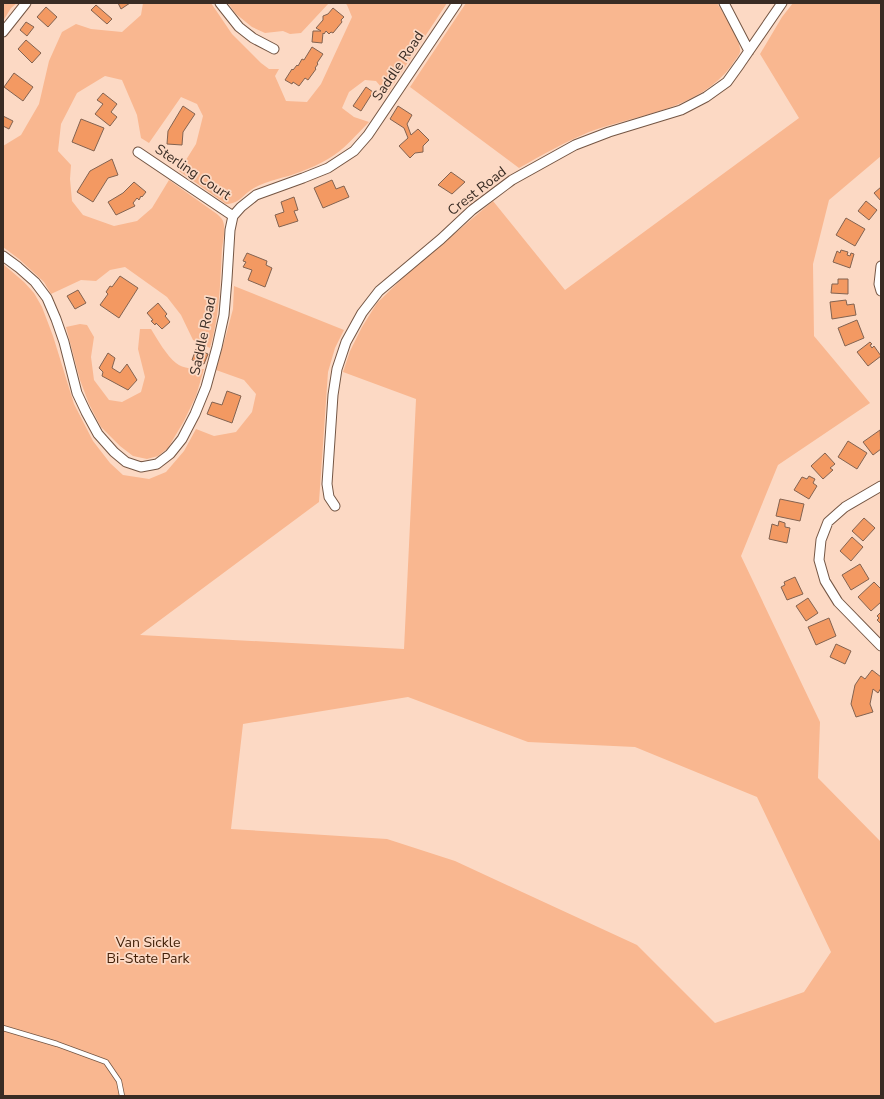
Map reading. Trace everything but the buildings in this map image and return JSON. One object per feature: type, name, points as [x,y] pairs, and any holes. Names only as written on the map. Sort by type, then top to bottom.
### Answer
[{"type":"street","points":[[3,32],[26,3]]},
{"type":"street","points":[[220,3],[239,27],[253,38],[274,49]]},
{"type":"street","name":"Saddle Road","points":[[3,256],[35,282],[47,298],[64,342],[77,393],[98,434],[114,452],[126,462],[141,467],[157,464],[170,454],[182,439],[195,414],[206,387],[217,348],[224,315],[230,230],[233,216],[241,207],[256,195],[322,170],[354,152],[368,135],[457,3]]},
{"type":"street","points":[[724,3],[749,51]]},
{"type":"street","name":"Crest Road","points":[[335,506],[329,496],[327,484],[333,394],[337,369],[346,342],[362,313],[379,291],[441,239],[472,210],[512,180],[575,145],[609,132],[681,110],[706,97],[727,82],[782,3]]},
{"type":"street","name":"Sterling Court","points":[[138,152],[233,216]]},
{"type":"street","points":[[881,266],[879,284],[881,291]]},
{"type":"street","points":[[881,486],[845,507],[828,522],[821,540],[819,560],[825,582],[838,602],[881,646]]},
{"type":"lane","points":[[3,1028],[57,1044],[106,1062],[119,1081],[122,1096]]},
{"type":"green space","points":[[3,3],[17,3],[11,8],[3,21]]},
{"type":"green space","points":[[143,3],[211,3],[232,34],[261,63],[269,69],[279,69],[275,76],[286,101],[307,102],[321,84],[352,17],[345,3],[447,3],[387,94],[376,81],[365,80],[349,92],[342,108],[354,117],[369,122],[344,147],[334,156],[322,163],[259,185],[250,190],[238,201],[231,204],[226,204],[179,171],[196,144],[203,116],[197,104],[181,97],[149,143],[141,138],[137,115],[122,80],[105,76],[77,93],[61,124],[58,151],[71,165],[70,179],[72,201],[83,215],[114,226],[137,221],[152,208],[169,180],[217,214],[223,220],[224,231],[219,299],[216,323],[210,348],[193,340],[181,315],[167,297],[125,267],[110,270],[96,281],[81,280],[51,294],[44,282],[19,259],[3,247],[3,146],[21,135],[39,104],[49,61],[62,32],[76,24],[91,29],[122,32],[141,15]]},
{"type":"green space","points":[[228,3],[329,3],[301,33],[290,34],[283,31],[265,33],[252,27],[236,14]]},
{"type":"green space","points":[[466,3],[717,3],[735,34],[740,47],[740,52],[732,65],[718,80],[703,92],[666,109],[589,132],[562,144],[519,168],[410,87]]},
{"type":"green space","name":"Van Sickle Bi-State Park","points":[[793,3],[881,3],[881,156],[829,200],[813,264],[814,336],[870,403],[778,465],[741,556],[820,722],[818,778],[881,842],[881,1096],[3,1096],[3,264],[24,282],[34,293],[42,307],[53,336],[74,404],[93,441],[110,463],[123,475],[149,479],[166,472],[184,451],[196,429],[214,436],[236,432],[252,412],[256,394],[244,380],[216,370],[233,309],[234,286],[344,330],[335,348],[328,372],[319,502],[140,635],[404,649],[416,399],[343,372],[350,351],[362,327],[377,303],[408,273],[493,201],[565,290],[799,118],[760,54],[782,17]],"holes":[[[408,697],[528,742],[635,747],[757,797],[831,952],[804,992],[715,1023],[637,945],[455,861],[387,839],[231,829],[243,724]]]},
{"type":"green space","points":[[80,324],[87,325],[94,337],[91,357],[94,380],[109,400],[122,402],[141,392],[145,377],[138,349],[140,329],[151,329],[166,352],[179,365],[189,368],[204,369],[196,396],[184,421],[168,448],[158,456],[147,459],[133,456],[120,446],[101,427],[89,404],[80,380],[66,327]]}]
